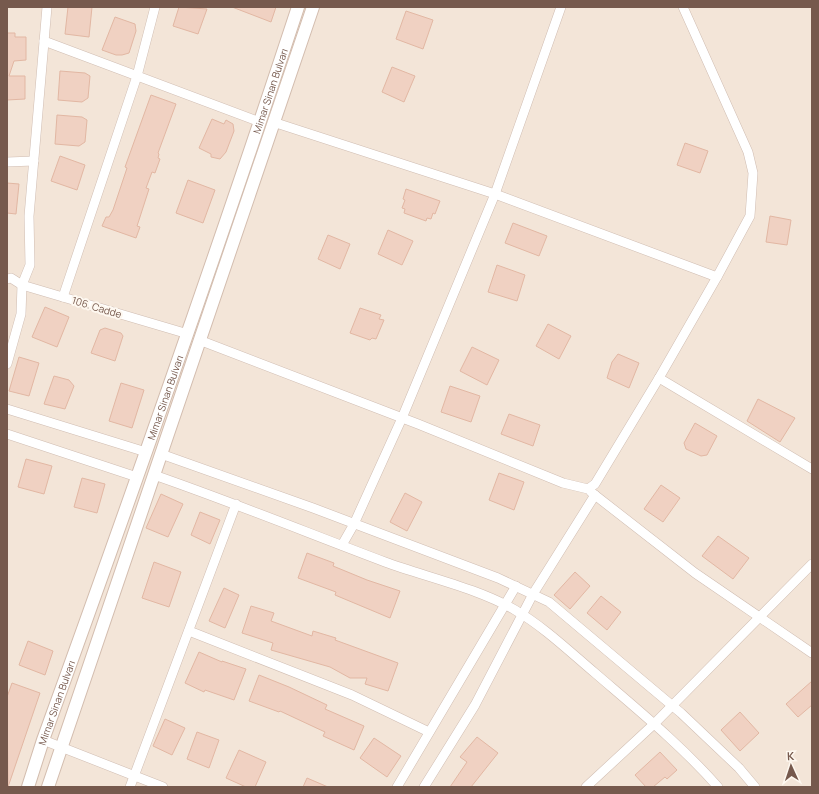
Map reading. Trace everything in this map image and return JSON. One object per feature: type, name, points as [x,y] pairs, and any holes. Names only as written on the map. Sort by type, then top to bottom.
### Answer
[{"type":"main road","name":"Mimar Sinan Bulvarı","points":[[28,787],[43,740],[188,334],[298,7]]},
{"type":"main road","name":"Mimar Sinan Bulvarı","points":[[48,787],[312,7]]},
{"type":"street","points":[[7,364],[21,314],[22,285],[30,265],[29,216],[47,7]]},
{"type":"street","points":[[63,297],[137,76],[155,7]]},
{"type":"street","points":[[342,545],[354,524],[402,418],[495,194],[561,7]]},
{"type":"street","points":[[424,787],[474,705],[533,594],[592,492],[595,484],[659,378],[750,216],[753,173],[748,152],[683,7]]},
{"type":"street","points":[[44,41],[260,122]]},
{"type":"street","points":[[273,122],[495,194],[717,277]]},
{"type":"street","points":[[7,162],[34,161]]},
{"type":"street","name":"106. Cadde","points":[[7,278],[11,278],[22,285],[188,334]]},
{"type":"street","points":[[199,340],[402,418],[564,483],[592,492],[695,573],[812,653]]},
{"type":"street","points":[[659,378],[812,469]]},
{"type":"street","points":[[7,409],[146,452]]},
{"type":"street","points":[[7,434],[137,477]]},
{"type":"street","points":[[161,454],[354,524],[516,586],[549,602],[672,705],[739,768],[755,787]]},
{"type":"street","points":[[154,475],[236,504],[504,605],[542,628],[693,759],[718,787]]},
{"type":"street","points":[[130,787],[236,504]]},
{"type":"street","points":[[586,787],[654,724],[812,564]]},
{"type":"street","points":[[397,787],[516,586]]},
{"type":"street","points":[[189,631],[352,695],[429,732]]},
{"type":"street","points":[[43,740],[164,787]]},
{"type":"shaded area","points":[[7,7],[812,7],[812,787],[7,787]]},
{"type":"building","points":[[68,7],[92,7],[89,37],[65,34]]},
{"type":"building","points":[[179,7],[207,9],[198,34],[173,26]]},
{"type":"building","points":[[232,7],[276,7],[271,22]]},
{"type":"building","points":[[406,11],[433,20],[423,49],[396,39]]},
{"type":"building","points":[[115,17],[135,24],[136,31],[129,53],[122,55],[116,55],[102,50]]},
{"type":"building","points":[[7,33],[15,33],[15,37],[26,37],[26,60],[14,61],[9,76],[25,76],[25,99],[7,100]]},
{"type":"building","points":[[392,67],[415,76],[404,102],[382,92]]},
{"type":"building","points":[[60,71],[85,73],[90,76],[88,98],[82,102],[58,100]]},
{"type":"building","points":[[151,95],[176,104],[158,153],[158,158],[160,159],[155,173],[152,172],[146,188],[149,189],[137,226],[140,227],[136,238],[102,226],[106,217],[109,217],[113,210],[127,168],[125,167]]},
{"type":"building","points":[[57,115],[82,117],[87,120],[85,142],[79,146],[55,144]]},
{"type":"building","points":[[212,119],[224,124],[226,120],[233,124],[234,131],[226,152],[220,159],[211,157],[211,154],[199,148]]},
{"type":"building","points":[[685,143],[708,151],[700,173],[677,165]]},
{"type":"building","points":[[60,156],[85,165],[77,190],[51,181]]},
{"type":"building","points":[[188,180],[215,190],[203,223],[176,213]]},
{"type":"building","points":[[7,183],[19,184],[16,214],[7,213]]},
{"type":"building","points":[[406,189],[440,201],[435,214],[433,213],[431,219],[427,218],[426,221],[404,213],[405,209],[402,208],[405,200],[403,199]]},
{"type":"building","points":[[770,216],[791,220],[787,245],[766,242]]},
{"type":"building","points":[[513,223],[547,236],[539,256],[505,243]]},
{"type":"building","points":[[388,230],[413,241],[402,265],[378,254]]},
{"type":"building","points":[[328,235],[350,244],[340,269],[318,259]]},
{"type":"building","points":[[497,265],[525,275],[517,301],[488,292]]},
{"type":"building","points":[[45,307],[69,317],[57,347],[32,337]]},
{"type":"building","points":[[360,308],[381,315],[379,319],[384,320],[376,339],[372,338],[370,340],[350,333]]},
{"type":"building","points":[[548,324],[571,336],[559,359],[536,346]]},
{"type":"building","points":[[105,328],[121,333],[123,336],[115,361],[91,353],[100,330]]},
{"type":"building","points":[[472,347],[499,360],[487,385],[460,371]]},
{"type":"building","points":[[618,354],[639,363],[629,388],[607,378],[612,362]]},
{"type":"building","points":[[19,357],[39,363],[29,396],[9,391]]},
{"type":"building","points":[[54,376],[69,380],[74,386],[65,409],[44,404]]},
{"type":"building","points":[[121,383],[144,390],[132,428],[109,421]]},
{"type":"building","points":[[450,386],[480,396],[471,422],[441,412]]},
{"type":"building","points":[[758,399],[795,418],[780,442],[747,421]]},
{"type":"building","points":[[509,414],[540,425],[533,446],[501,434]]},
{"type":"building","points":[[695,423],[717,436],[707,455],[701,456],[686,449],[684,443]]},
{"type":"building","points":[[26,459],[52,466],[44,494],[18,487]]},
{"type":"building","points":[[499,473],[524,482],[514,510],[489,500]]},
{"type":"building","points":[[82,478],[105,484],[97,513],[74,507]]},
{"type":"building","points":[[661,485],[680,498],[663,522],[644,509]]},
{"type":"building","points":[[405,493],[422,502],[407,531],[390,522]]},
{"type":"building","points":[[161,494],[183,504],[168,537],[146,528]]},
{"type":"building","points":[[200,512],[220,520],[210,544],[191,535]]},
{"type":"building","points":[[718,536],[749,558],[733,579],[702,556]]},
{"type":"building","points":[[307,553],[334,563],[333,566],[367,580],[400,591],[390,618],[335,595],[336,592],[298,578]]},
{"type":"building","points":[[154,562],[181,572],[169,607],[142,598]]},
{"type":"building","points":[[575,572],[590,586],[570,609],[554,595]]},
{"type":"building","points":[[224,588],[239,595],[225,628],[209,621]]},
{"type":"building","points":[[601,596],[621,612],[607,630],[587,613]]},
{"type":"building","points":[[251,606],[274,613],[271,621],[312,636],[313,631],[336,638],[335,640],[398,663],[388,691],[365,684],[367,678],[350,678],[330,667],[271,650],[273,643],[242,633]]},
{"type":"building","points":[[28,641],[53,651],[45,675],[19,665]]},
{"type":"building","points":[[199,652],[222,662],[246,669],[234,700],[205,690],[204,692],[185,683]]},
{"type":"building","points":[[259,675],[327,705],[325,709],[364,726],[354,750],[323,736],[325,732],[280,711],[279,712],[249,701]]},
{"type":"building","points":[[812,681],[812,705],[798,717],[786,704]]},
{"type":"building","points":[[12,683],[40,693],[8,787],[7,697]]},
{"type":"building","points":[[740,712],[759,733],[740,751],[721,730]]},
{"type":"building","points":[[165,719],[185,728],[172,755],[153,746]]},
{"type":"building","points":[[197,732],[219,740],[209,768],[187,759]]},
{"type":"building","points":[[477,737],[498,753],[471,787],[450,787],[467,762],[460,757]]},
{"type":"building","points":[[374,738],[401,756],[387,777],[360,758]]},
{"type":"building","points":[[239,750],[266,762],[255,787],[246,787],[226,778]]},
{"type":"building","points":[[660,752],[677,770],[667,779],[665,777],[653,787],[646,787],[635,775]]},
{"type":"building","points":[[307,778],[328,787],[303,787]]}]
